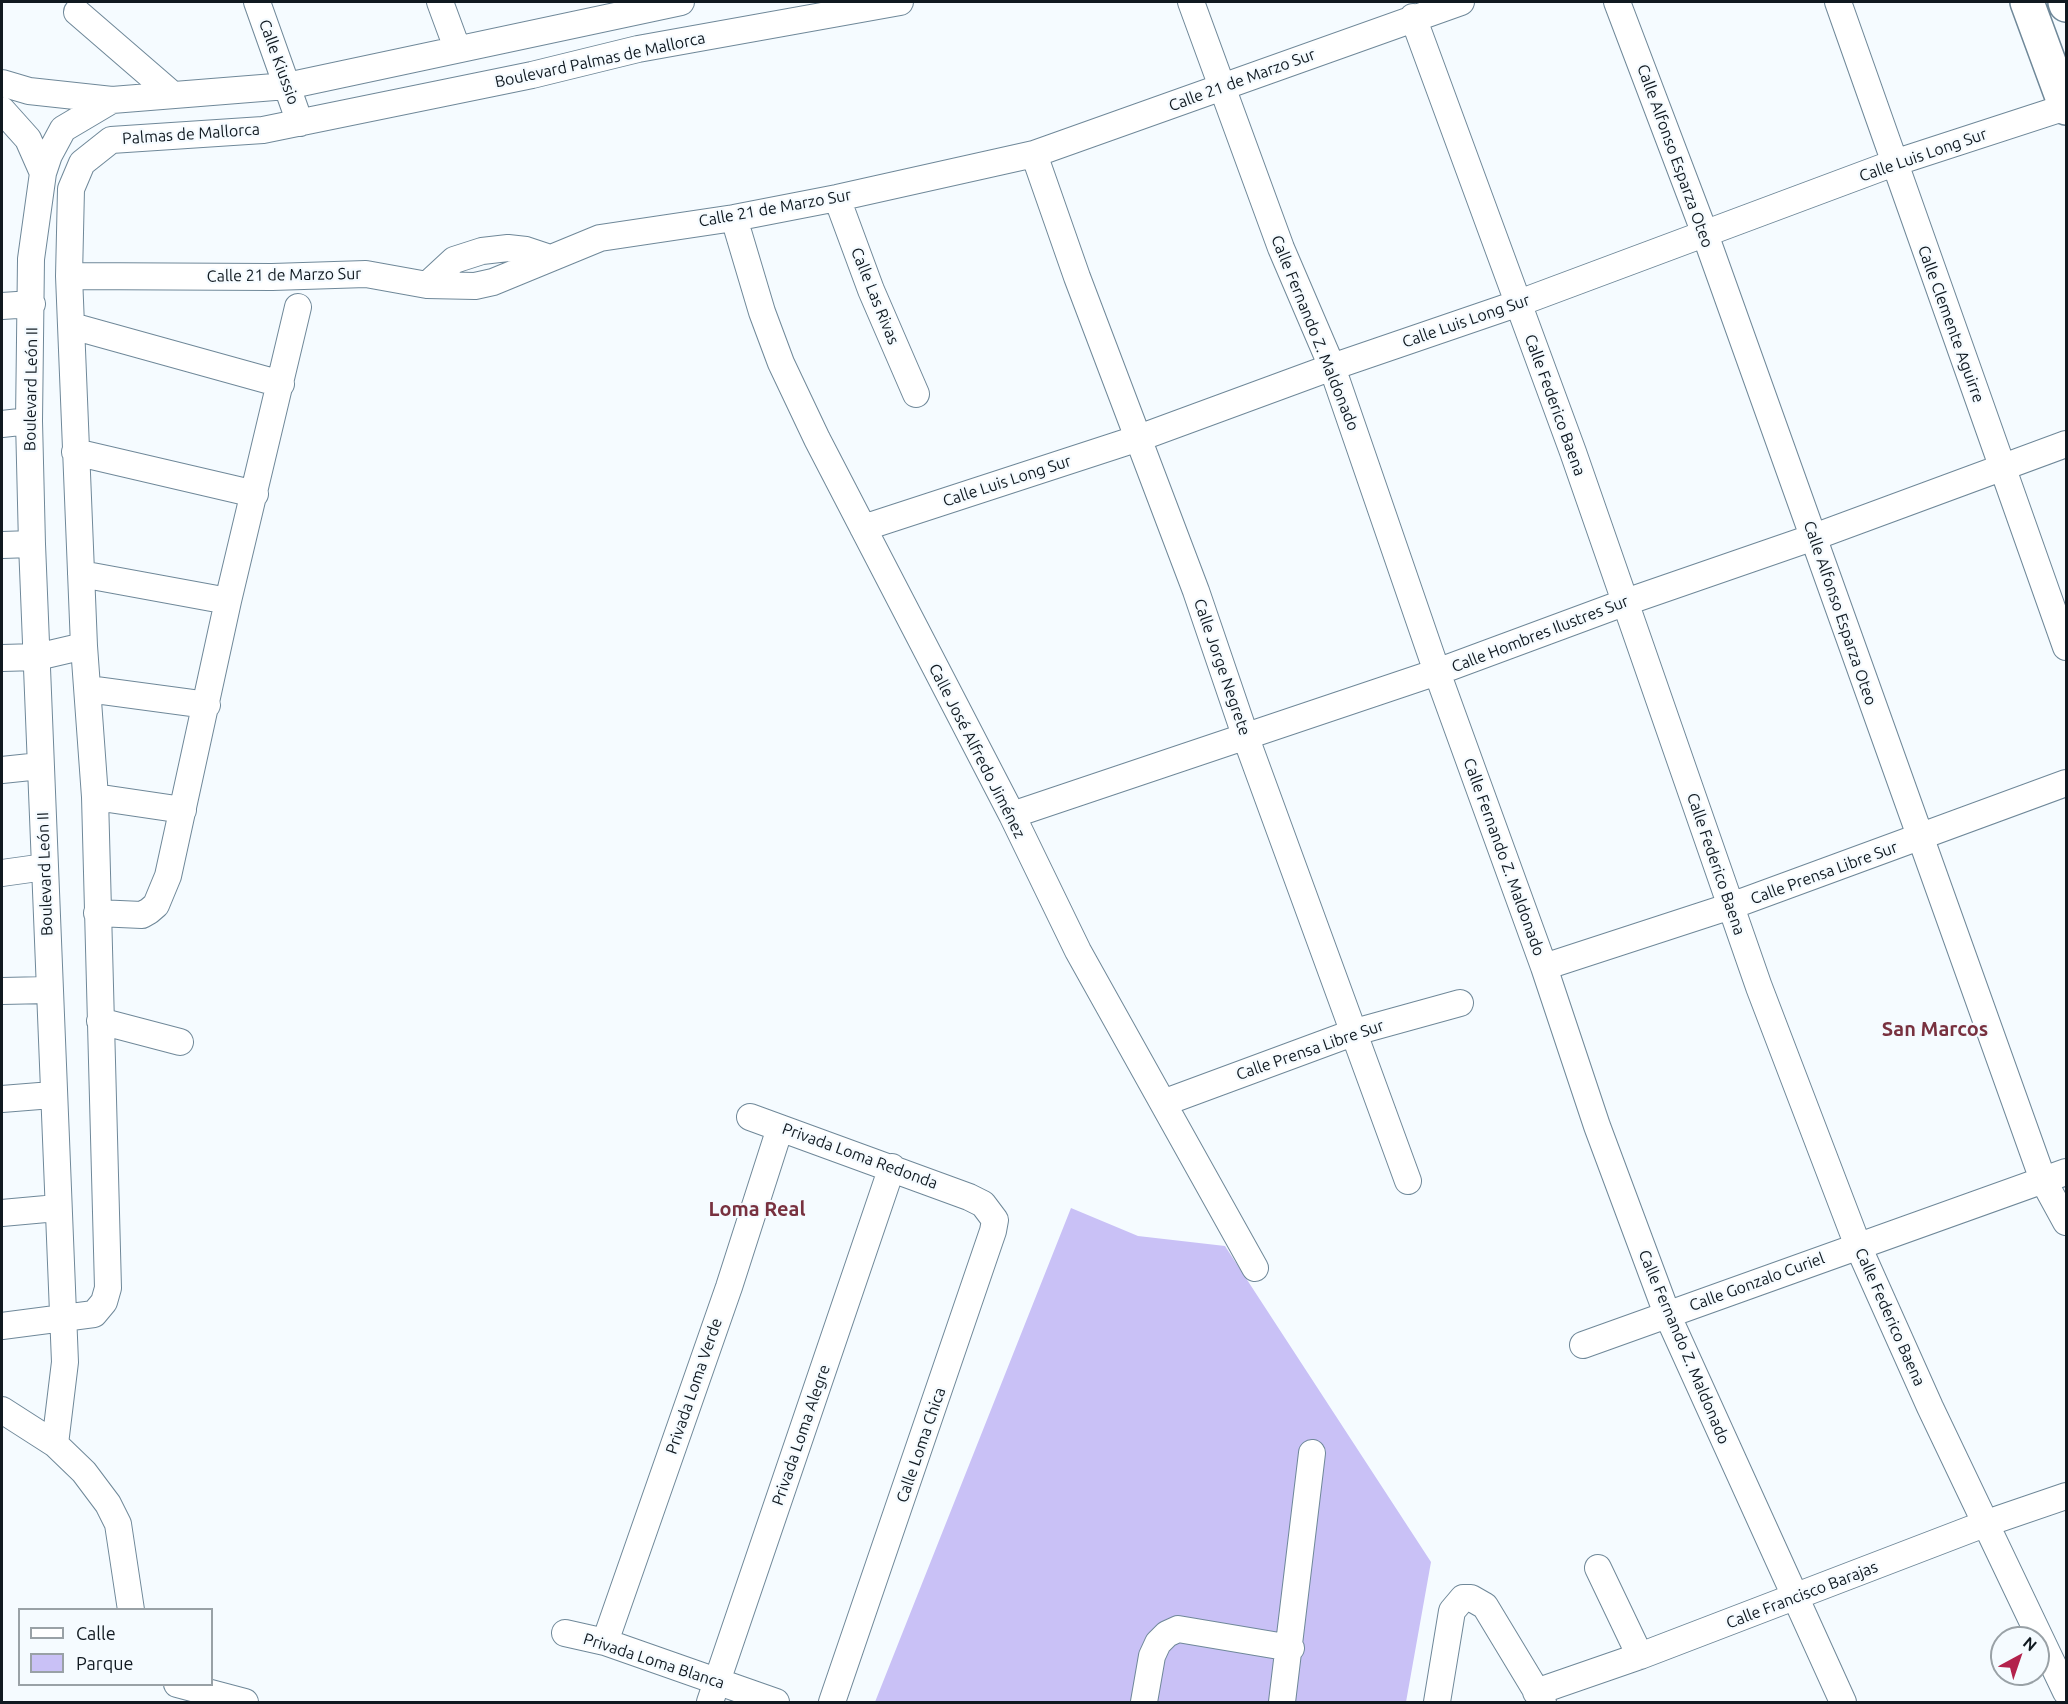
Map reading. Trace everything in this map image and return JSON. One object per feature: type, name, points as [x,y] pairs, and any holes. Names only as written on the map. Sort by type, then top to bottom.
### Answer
[{"type":"main road","points":[[2027,2],[2066,108]]},
{"type":"street","name":"Calle Kiussio","points":[[257,2],[300,123]]},
{"type":"street","points":[[440,2],[457,48]]},
{"type":"street","points":[[2,82],[29,91],[112,100],[287,86],[628,7],[681,2]]},
{"type":"street","name":"Boulevard Palmas de Mallorca","points":[[300,123],[532,75],[638,49],[900,2]]},
{"type":"street","name":"Calle Fernando Z. Maldonado","points":[[1191,2],[1281,248],[1332,367],[1437,672],[1667,1314],[1843,1702]]},
{"type":"street","name":"Calle 21 de Marzo Sur","points":[[69,276],[272,277],[366,274],[427,285],[475,286],[512,274],[600,238],[734,218],[837,198],[1034,154],[1222,88],[1413,17],[1461,2]]},
{"type":"street","name":"Calle Alfonso Esparza Oteo","points":[[1617,2],[1814,537],[1919,838],[2055,1176],[2067,1222]]},
{"type":"street","name":"Calle Clemente Aguirre","points":[[1838,2],[2067,647]]},
{"type":"street","points":[[628,7],[638,49]]},
{"type":"street","points":[[77,12],[173,95]]},
{"type":"street","name":"Calle Federico Baena","points":[[1413,17],[1626,602],[1731,906],[1858,1246],[2067,1692]]},
{"type":"street","points":[[2,306],[32,304],[32,259],[43,173],[49,155],[63,129],[112,100]]},
{"type":"street","name":"Calle Luis Long Sur","points":[[863,528],[1139,438],[1332,367],[1519,303],[1894,163],[2066,108]]},
{"type":"street","points":[[2,110],[28,139],[43,173]]},
{"type":"street","name":"Palmas de Mallorca","points":[[69,276],[71,189],[82,163],[111,140],[224,134],[300,123]]},
{"type":"street","name":"Calle Jorge Negrete","points":[[1034,154],[1408,1181]]},
{"type":"street","name":"Calle Las Rivas","points":[[837,198],[871,290],[916,394]]},
{"type":"street","name":"Calle José Alfredo Jiménez","points":[[734,218],[758,302],[781,363],[863,528],[1012,815],[1078,951],[1255,1268]]},
{"type":"street","points":[[508,248],[512,274]]},
{"type":"street","points":[[427,285],[454,260],[482,251],[508,248],[526,250],[550,258]]},
{"type":"street","points":[[2,1326],[94,1314],[104,1302],[108,1288],[95,797],[84,645],[69,276]]},
{"type":"street","name":"Boulevard León II","points":[[32,304],[29,421],[32,544],[64,1362],[55,1444]]},
{"type":"street","points":[[98,913],[142,915],[156,904],[171,865],[228,601],[298,307]]},
{"type":"street","points":[[72,326],[280,384]]},
{"type":"street","points":[[2,424],[29,421]]},
{"type":"street","name":"Calle Hombres Ilustres Sur","points":[[1012,815],[1437,672],[2067,444]]},
{"type":"street","points":[[75,452],[255,494]]},
{"type":"street","points":[[2,546],[32,544]]},
{"type":"street","points":[[81,574],[228,601]]},
{"type":"street","points":[[2,658],[37,657],[84,645]]},
{"type":"street","points":[[88,689],[207,705]]},
{"type":"street","points":[[2,770],[40,766]]},
{"type":"street","name":"Calle Prensa Libre Sur","points":[[1544,967],[1731,906],[2067,783]]},
{"type":"street","points":[[95,797],[183,810]]},
{"type":"street","points":[[2,873],[45,867]]},
{"type":"street","points":[[2,991],[48,990]]},
{"type":"street","name":"Calle Prensa Libre Sur","points":[[1163,1103],[1355,1032],[1460,1003]]},
{"type":"street","points":[[100,1021],[180,1042]]},
{"type":"street","points":[[2,1099],[52,1095]]},
{"type":"street","name":"Privada Loma Redonda","points":[[750,1116],[969,1197]]},
{"type":"street","name":"Privada Loma Verde","points":[[605,1642],[729,1287],[780,1128]]},
{"type":"street","name":"Privada Loma Alegre","points":[[713,1692],[892,1167]]},
{"type":"street","name":"Calle Gonzalo Curiel","points":[[1583,1345],[2055,1176]]},
{"type":"street","name":"Calle Loma Chica","points":[[832,1702],[993,1231],[995,1220],[991,1212],[969,1197]]},
{"type":"street","points":[[2,1213],[57,1208]]},
{"type":"street","points":[[2,1410],[55,1444],[97,1488],[118,1524],[131,1608]]},
{"type":"street","points":[[1282,1702],[1291,1648],[1312,1453]]},
{"type":"street","name":"Calle Francisco Barajas","points":[[1540,1697],[1640,1656],[1987,1523],[2067,1496]]},
{"type":"street","points":[[1598,1568],[1640,1656]]},
{"type":"street","points":[[1437,1702],[1450,1618],[1457,1603],[1463,1598],[1471,1598],[1485,1606],[1540,1697]]},
{"type":"street","points":[[1144,1702],[1152,1656],[1158,1642],[1167,1634],[1178,1629],[1291,1648]]},
{"type":"street","name":"Privada Loma Blanca","points":[[565,1633],[605,1642],[713,1692],[776,1702]]},
{"type":"street","points":[[185,1686],[245,1702]]},
{"type":"green space","points":[[1071,1208],[1138,1236],[1225,1246],[1431,1562],[1406,1702],[875,1702]]},
{"type":"district","name":"San Marcos","points":[[1935,1029]]},
{"type":"district","name":"Loma Real","points":[[757,1209]]}]
